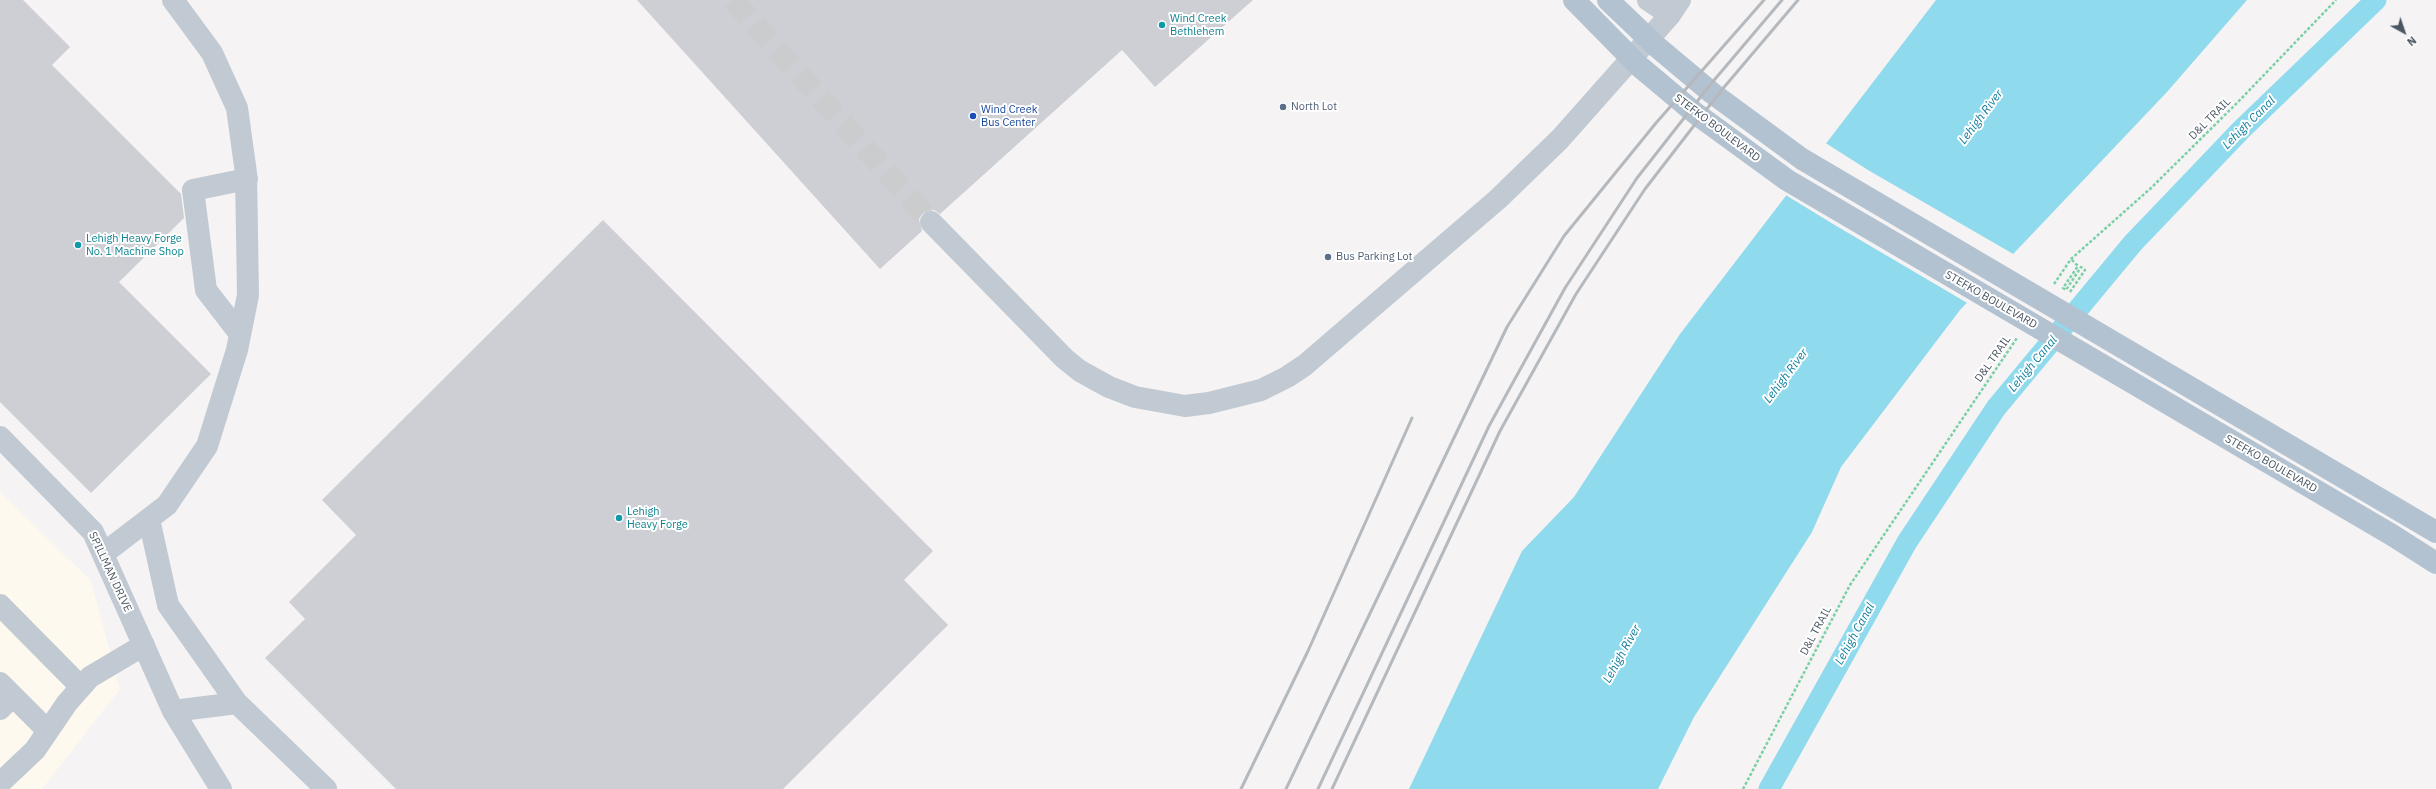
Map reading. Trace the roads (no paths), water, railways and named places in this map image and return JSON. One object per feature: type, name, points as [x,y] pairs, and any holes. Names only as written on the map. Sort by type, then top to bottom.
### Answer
[{"type":"main road","name":"STEFKO BOULEVARD","points":[[1574,0],[1645,71],[1695,113],[1787,180],[2392,535],[2436,563]]},
{"type":"main road","points":[[1608,0],[1656,46],[1712,93],[1802,159],[2436,532]]},
{"type":"street","points":[[103,554],[167,505],[207,446],[240,334],[248,295],[246,179],[237,108],[212,53],[173,0]]},
{"type":"street","points":[[931,222],[1027,322],[1065,359],[1080,371],[1109,387],[1135,397],[1185,406],[1224,400],[1261,390],[1287,377],[1305,364],[1498,199],[1560,139],[1675,7],[1648,0]]},
{"type":"street","points":[[240,334],[206,290],[193,190],[246,179]]},
{"type":"street","name":"SPILLMAN DRIVE","points":[[0,437],[94,532],[173,711],[221,789]]},
{"type":"street","points":[[149,519],[168,605],[237,703],[326,789]]},
{"type":"street","points":[[0,605],[81,687]]},
{"type":"street","points":[[0,783],[35,750],[90,677],[144,646]]},
{"type":"street","points":[[4,696],[48,731]]},
{"type":"street","points":[[173,711],[237,703]]},
{"type":"water","name":"Lehigh River","points":[[1936,0],[2247,0],[2167,92],[1960,310],[1841,467],[1812,532],[1694,717],[1658,789],[1409,789],[1522,551],[1574,497],[1680,334]]},
{"type":"waterway","name":"Lehigh Canal","points":[[1769,789],[1907,542],[1996,408],[2133,243],[2241,130],[2376,0]]},
{"type":"tunnel","points":[[733,0],[931,222]]},
{"type":"railway","points":[[1286,789],[1507,327],[1564,236],[1656,123],[1764,0]]},
{"type":"railway","points":[[1318,789],[1489,426],[1565,288],[1637,178],[1710,85],[1782,0]]},
{"type":"railway","points":[[1332,789],[1500,431],[1576,294],[1645,189],[1720,92],[1798,0]]},
{"type":"railway","points":[[1241,789],[1308,651],[1412,418]]},
{"type":"place","name":"Wind Creek Bethlehem","points":[[1162,25]]},
{"type":"place","name":"North Lot","points":[[1283,107]]},
{"type":"place","name":"Wind Creek Bus Center","points":[[973,116]]},
{"type":"place","name":"Lehigh Heavy Forge No. 1 Machine Shop","points":[[78,245]]},
{"type":"place","name":"Bus Parking Lot","points":[[1328,257]]},
{"type":"place","name":"Lehigh Heavy Forge","points":[[619,518]]}]
